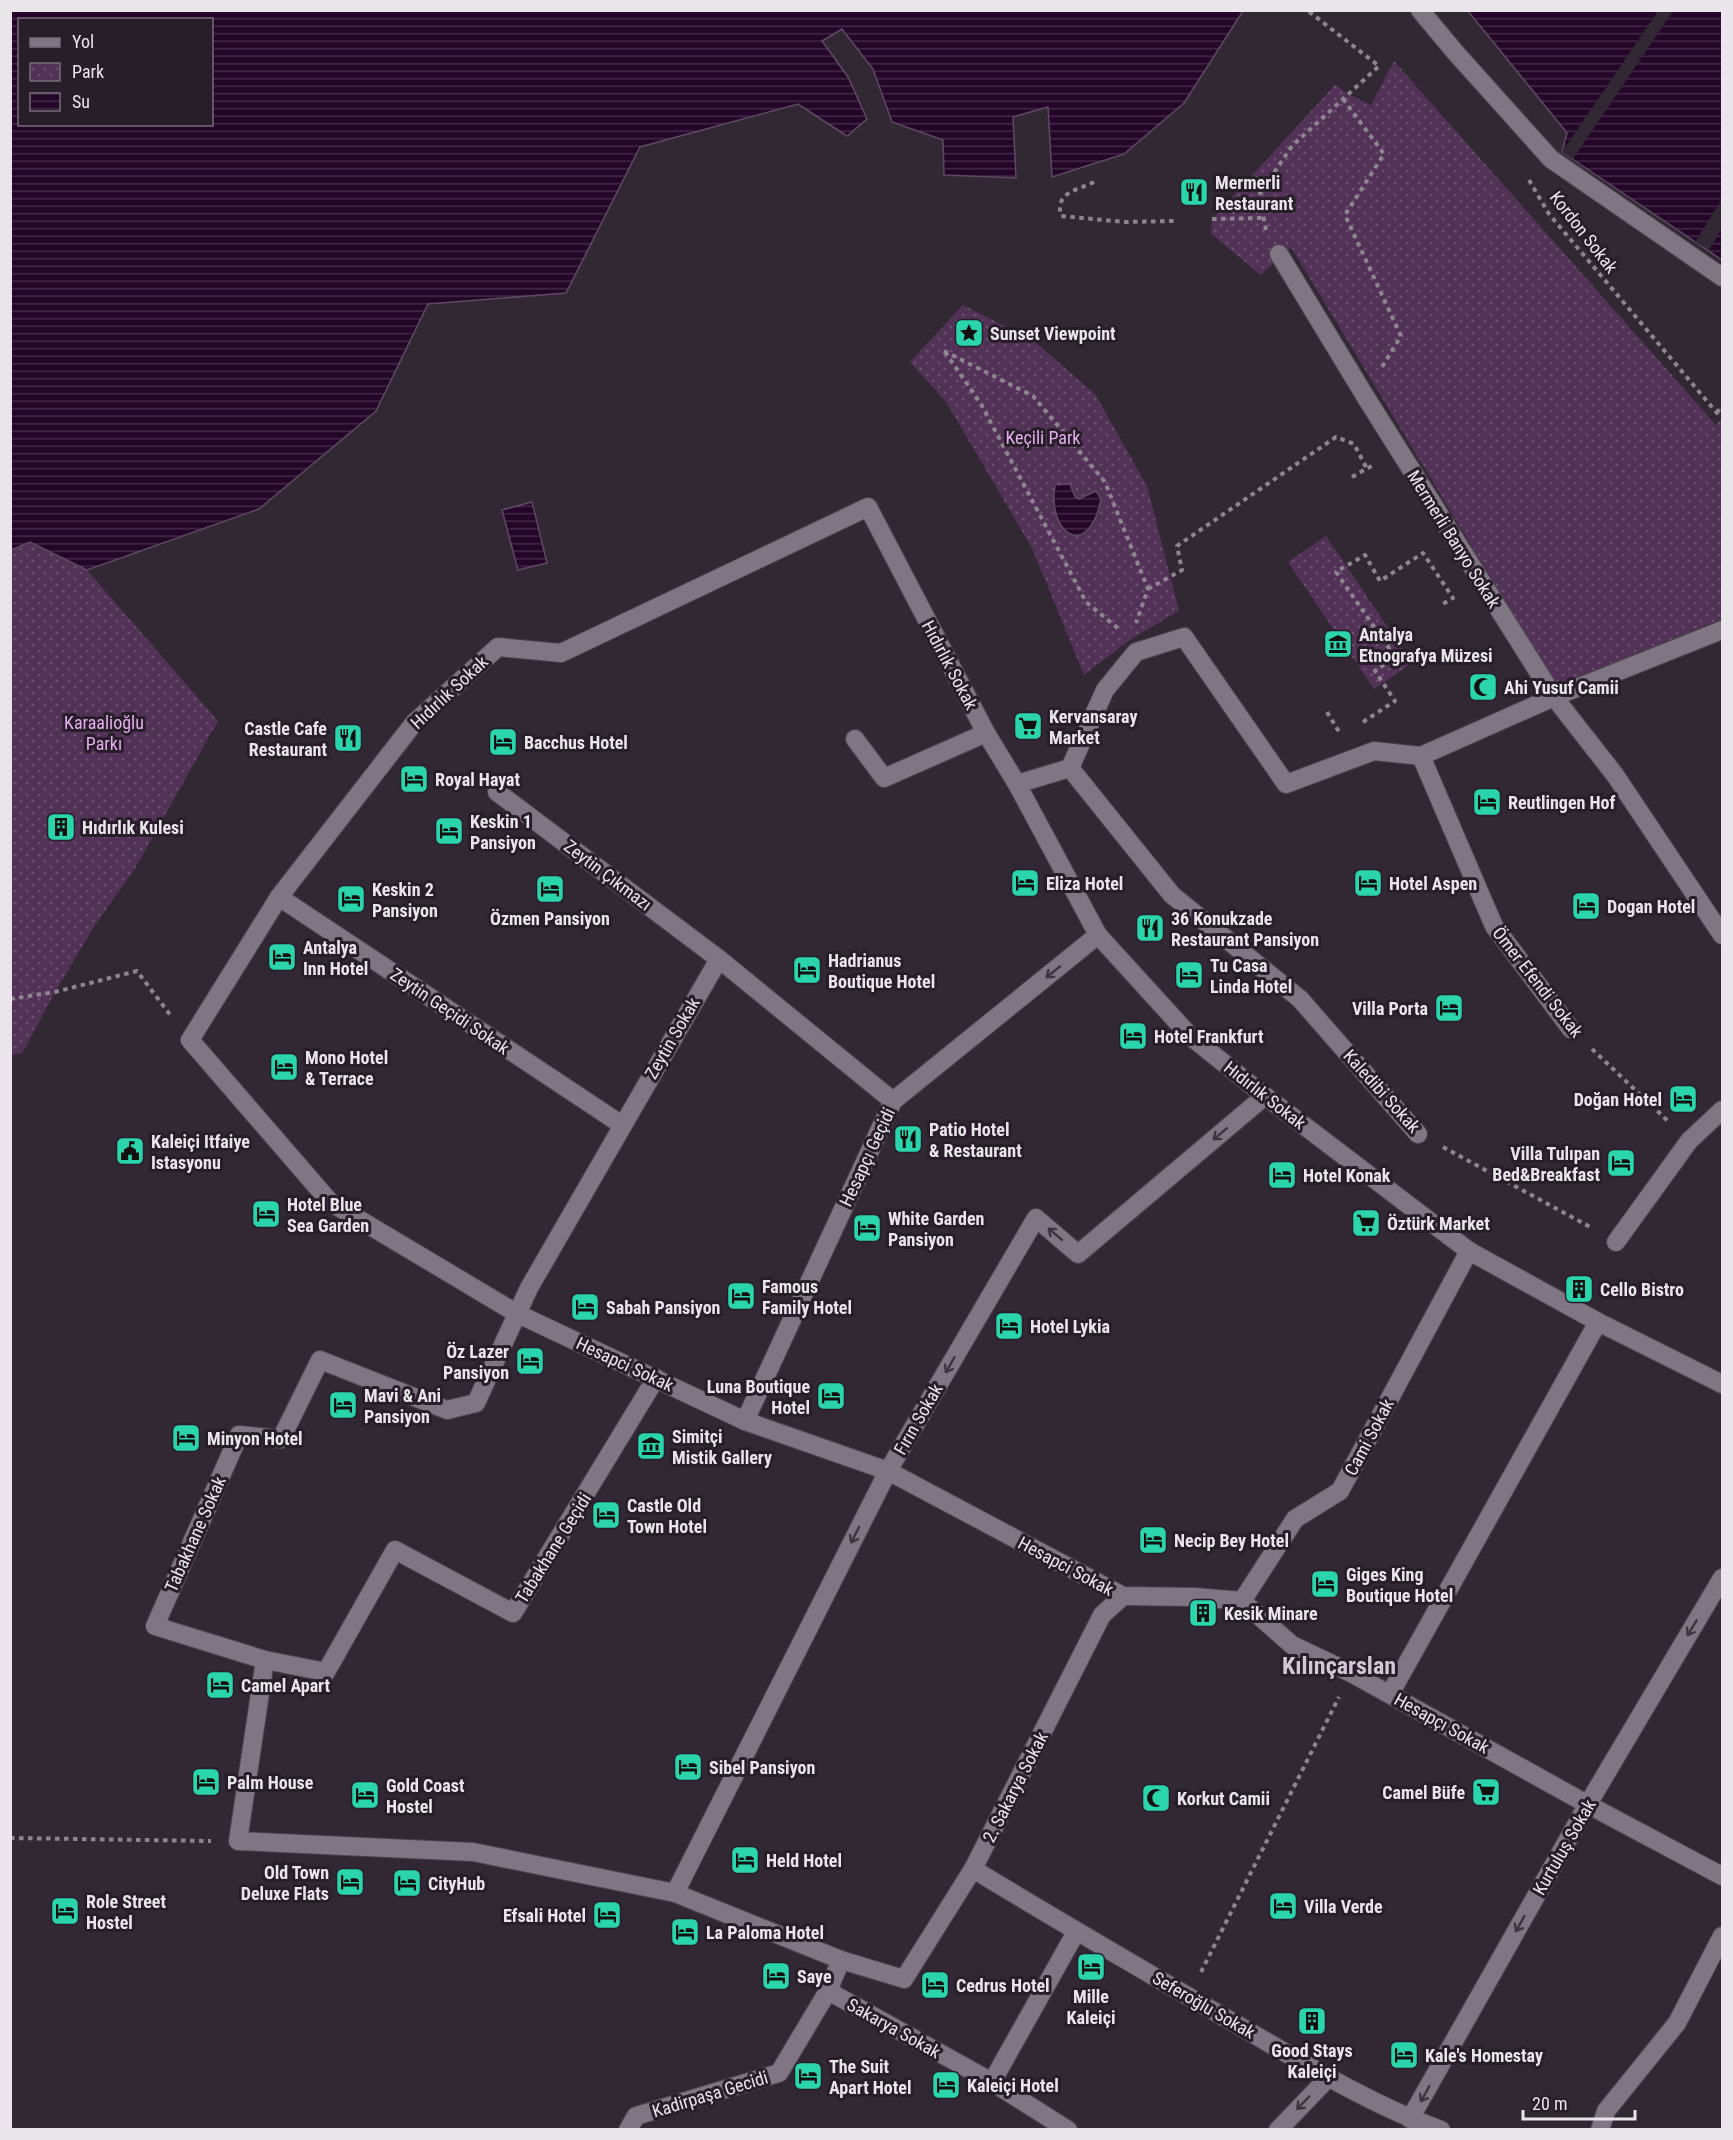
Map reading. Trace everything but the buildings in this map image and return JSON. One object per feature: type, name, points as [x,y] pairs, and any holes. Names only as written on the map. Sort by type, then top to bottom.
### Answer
[{"type":"street","points":[[1420,10],[1551,159],[1722,277]]},
{"type":"street","name":"Mermerli Banyo Sokak","points":[[1279,254],[1365,396],[1554,697],[1714,909],[1722,935]]},
{"type":"street","name":"Hıdırlık Sokak","points":[[190,1040],[279,897],[414,723],[498,647],[561,653],[868,507],[986,733],[1017,784],[1098,935],[1190,1036],[1469,1251],[1598,1322],[1722,1384]]},
{"type":"street","points":[[1017,784],[1070,768],[1105,690],[1134,646],[1184,637],[1286,784],[1374,751],[1421,756],[1554,697],[1722,630]]},
{"type":"street","points":[[855,739],[884,778],[986,733]]},
{"type":"street","name":"Ömer Efendi Sokak","points":[[1421,756],[1494,927],[1571,1029]]},
{"type":"street","name":"Kaledibi Sokak","points":[[1070,768],[1172,895],[1300,999],[1418,1134]]},
{"type":"street","name":"Zeytin Çıkmazı","points":[[497,792],[718,959]]},
{"type":"street","name":"Zeytin Geçidi Sokak","points":[[279,897],[621,1125]]},
{"type":"street","name":"Hesapçı Geçidi","points":[[745,1421],[893,1101],[1098,935]]},
{"type":"street","points":[[718,959],[893,1101]]},
{"type":"street","name":"Zeytin Sokak","points":[[516,1313],[621,1125],[718,959]]},
{"type":"street","name":"Hesapci Sokak","points":[[190,1040],[330,1202],[516,1313],[745,1421],[888,1471],[1123,1596]]},
{"type":"street","name":"Fırın Sokak","points":[[675,1893],[888,1471],[1036,1218],[1078,1254],[1265,1096]]},
{"type":"street","points":[[1616,1242],[1689,1142],[1722,1110]]},
{"type":"street","name":"Cami Sokak","points":[[1242,1600],[1295,1519],[1340,1491],[1469,1251]]},
{"type":"street","name":"Tabakhane Sokak","points":[[265,1660],[155,1626],[239,1435],[281,1439],[320,1360],[447,1410],[476,1403],[516,1313]]},
{"type":"street","points":[[1390,1694],[1598,1322]]},
{"type":"street","name":"Tabakhane Geçidi","points":[[265,1660],[326,1672],[395,1550],[513,1613],[656,1378]]},
{"type":"street","name":"Kurtuluş Sokak","points":[[1410,2119],[1588,1804],[1722,1578]]},
{"type":"street","points":[[1123,1596],[1242,1600]]},
{"type":"street","name":"2. Sakarya Sokak","points":[[842,1960],[904,1979],[973,1869],[1102,1615],[1123,1596]]},
{"type":"street","name":"Hesapçı Sokak","points":[[1242,1600],[1292,1645],[1351,1673],[1722,1876]]},
{"type":"street","points":[[265,1660],[238,1841],[473,1852],[675,1893],[842,1960]]},
{"type":"street","name":"Seferoğlu Sokak","points":[[973,1869],[1076,1932],[1329,2077],[1410,2119],[1441,2130]]},
{"type":"street","points":[[992,2082],[1076,1932]]},
{"type":"street","points":[[1600,2130],[1606,2111],[1677,2023],[1722,1936]]},
{"type":"street","name":"Kadirpaşa Gecidi","points":[[628,2130],[636,2116],[779,2073],[828,1991],[842,1960]]},
{"type":"street","name":"Sakarya Sokak","points":[[828,1991],[992,2082],[1068,2130]]},
{"type":"street","points":[[1278,2130],[1329,2077]]},
{"type":"path","points":[[1279,254],[1269,237],[1259,195],[1292,146],[1378,66],[1307,10]]},
{"type":"path","points":[[1343,99],[1384,154],[1345,215],[1401,336],[1365,396]]},
{"type":"path","name":"Kordon Sokak","points":[[1525,174],[1549,214],[1722,416]]},
{"type":"path","points":[[1094,182],[1062,197],[1059,206],[1061,216],[1125,222],[1175,221]]},
{"type":"path","points":[[1212,219],[1263,218]]},
{"type":"path","points":[[944,351],[1033,396],[1105,482],[1148,589],[1134,646],[1086,602],[981,404],[944,351]]},
{"type":"path","points":[[1717,412],[1722,405]]},
{"type":"path","points":[[1148,589],[1182,570],[1177,546],[1336,437],[1354,444],[1367,469]]},
{"type":"path","points":[[1352,477],[1373,465]]},
{"type":"path","points":[[1366,720],[1395,701],[1376,671],[1395,657],[1336,572],[1365,555],[1380,581],[1423,553],[1453,598],[1441,605]]},
{"type":"path","points":[[10,999],[54,992],[137,971],[190,1040]]},
{"type":"path","name":"Ömer Efendi Sokak","points":[[1571,1029],[1689,1142]]},
{"type":"path","name":"Kaledibi Sokak","points":[[1418,1134],[1616,1242]]},
{"type":"path","points":[[1189,1997],[1351,1673]]},
{"type":"path","points":[[10,1838],[238,1841]]},
{"type":"green space","points":[[1394,61],[1716,425],[1722,419],[1722,619],[1556,686],[1291,247],[1261,275],[1211,234],[1212,219],[1335,85],[1371,105]]},
{"type":"green space","name":"Keçili Park","points":[[963,305],[1034,341],[1095,394],[1147,486],[1179,611],[1131,639],[1084,675],[1032,548],[946,402],[910,362]]},
{"type":"green space","points":[[1326,536],[1412,663],[1374,689],[1288,562]]},
{"type":"green space","name":"Karaalioğlu Parkı","points":[[30,542],[87,570],[218,721],[134,870],[95,925],[23,1052],[11,1056],[10,550]]},
{"type":"water","points":[[11,10],[1243,10],[1184,103],[1124,154],[1052,177],[1048,107],[1013,117],[1016,178],[944,175],[943,140],[892,122],[873,69],[842,29],[822,41],[848,77],[867,119],[847,136],[798,104],[640,147],[566,293],[428,304],[376,411],[259,509],[87,570],[30,542],[11,550]]},
{"type":"water","points":[[1468,11],[1722,11],[1722,260],[1562,152],[1567,133]]},
{"type":"water","points":[[1070,484],[1075,497],[1079,499],[1096,491],[1101,499],[1095,518],[1088,530],[1079,535],[1070,534],[1063,528],[1057,517],[1054,503],[1055,485]]},
{"type":"water","points":[[532,502],[547,563],[518,570],[502,510]]},
{"type":"pier","points":[[1658,11],[1673,11],[1573,159],[1562,152]]},
{"type":"pier","points":[[1722,199],[1722,228],[1709,250],[1695,242]]},
{"type":"place","name":"Mermerli Restaurant","points":[[1194,192]]},
{"type":"place","name":"Sunset Viewpoint","points":[[969,333]]},
{"type":"place","name":"Antalya Etnografya Müzesi","points":[[1338,644]]},
{"type":"place","name":"Ahi Yusuf Camii","points":[[1483,687]]},
{"type":"place","name":"Kervansaray Market","points":[[1028,726]]},
{"type":"place","name":"Castle Cafe Restaurant","points":[[348,738]]},
{"type":"place","name":"Bacchus Hotel","points":[[503,742]]},
{"type":"place","name":"Royal Hayat","points":[[414,779]]},
{"type":"place","name":"Reutlingen Hof","points":[[1487,802]]},
{"type":"place","name":"Hıdırlık Kulesi","points":[[61,827]]},
{"type":"place","name":"Keskin 1 Pansiyon","points":[[449,831]]},
{"type":"place","name":"Eliza Hotel","points":[[1025,883]]},
{"type":"place","name":"Hotel Aspen","points":[[1368,883]]},
{"type":"place","name":"Özmen Pansiyon","points":[[550,889]]},
{"type":"place","name":"Keskin 2 Pansiyon","points":[[351,899]]},
{"type":"place","name":"Dogan Hotel","points":[[1586,906]]},
{"type":"place","name":"36 Konukzade Restaurant Pansiyon","points":[[1150,928]]},
{"type":"place","name":"Antalya Inn Hotel","points":[[282,957]]},
{"type":"place","name":"Hadrianus Boutique Hotel","points":[[807,970]]},
{"type":"place","name":"Tu Casa Linda Hotel","points":[[1189,975]]},
{"type":"place","name":"Villa Porta","points":[[1449,1008]]},
{"type":"place","name":"Hotel Frankfurt","points":[[1133,1036]]},
{"type":"place","name":"Mono Hotel & Terrace","points":[[284,1067]]},
{"type":"place","name":"Doğan Hotel","points":[[1683,1099]]},
{"type":"place","name":"Patio Hotel & Restaurant","points":[[908,1139]]},
{"type":"place","name":"Kaleiçi Itfaiye Istasyonu","points":[[130,1151]]},
{"type":"place","name":"Villa Tulıpan Bed&Breakfast","points":[[1621,1163]]},
{"type":"place","name":"Hotel Konak","points":[[1282,1175]]},
{"type":"place","name":"Hotel Blue Sea Garden","points":[[266,1214]]},
{"type":"place","name":"Öztürk Market","points":[[1366,1223]]},
{"type":"place","name":"White Garden Pansiyon","points":[[867,1228]]},
{"type":"place","name":"Cello Bistro","points":[[1579,1289]]},
{"type":"place","name":"Famous Family Hotel","points":[[741,1296]]},
{"type":"place","name":"Sabah Pansiyon","points":[[585,1307]]},
{"type":"place","name":"Hotel Lykia","points":[[1009,1326]]},
{"type":"place","name":"Öz Lazer Pansiyon","points":[[530,1361]]},
{"type":"place","name":"Luna Boutique Hotel","points":[[831,1396]]},
{"type":"place","name":"Mavi & Ani Pansiyon","points":[[343,1405]]},
{"type":"place","name":"Minyon Hotel","points":[[186,1438]]},
{"type":"place","name":"Simitçi Mistik Gallery","points":[[651,1446]]},
{"type":"place","name":"Castle Old Town Hotel","points":[[606,1515]]},
{"type":"place","name":"Necip Bey Hotel","points":[[1153,1540]]},
{"type":"place","name":"Giges King Boutique Hotel","points":[[1325,1584]]},
{"type":"place","name":"Kesik Minare","points":[[1203,1613]]},
{"type":"place","name":"Camel Apart","points":[[220,1685]]},
{"type":"place","name":"Sibel Pansiyon","points":[[688,1767]]},
{"type":"place","name":"Palm House","points":[[206,1782]]},
{"type":"place","name":"Camel Büfe","points":[[1486,1792]]},
{"type":"place","name":"Gold Coast Hostel","points":[[365,1795]]},
{"type":"place","name":"Korkut Camii","points":[[1156,1798]]},
{"type":"place","name":"Held Hotel","points":[[745,1860]]},
{"type":"place","name":"Old Town Deluxe Flats","points":[[350,1882]]},
{"type":"place","name":"CityHub","points":[[407,1883]]},
{"type":"place","name":"Villa Verde","points":[[1283,1906]]},
{"type":"place","name":"Role Street Hostel","points":[[65,1911]]},
{"type":"place","name":"Efsali Hotel","points":[[607,1915]]},
{"type":"place","name":"La Paloma Hotel","points":[[685,1932]]},
{"type":"place","name":"Mille Kaleiçi","points":[[1091,1967]]},
{"type":"place","name":"Saye","points":[[776,1976]]},
{"type":"place","name":"Cedrus Hotel","points":[[935,1985]]},
{"type":"place","name":"Good Stays Kaleiçi","points":[[1312,2021]]},
{"type":"place","name":"Kale's Homestay","points":[[1404,2055]]},
{"type":"place","name":"The Suit Apart Hotel","points":[[808,2076]]},
{"type":"place","name":"Kaleiçi Hotel","points":[[946,2085]]},
{"type":"district","name":"Kılınçarslan","points":[[1339,1666]]}]
